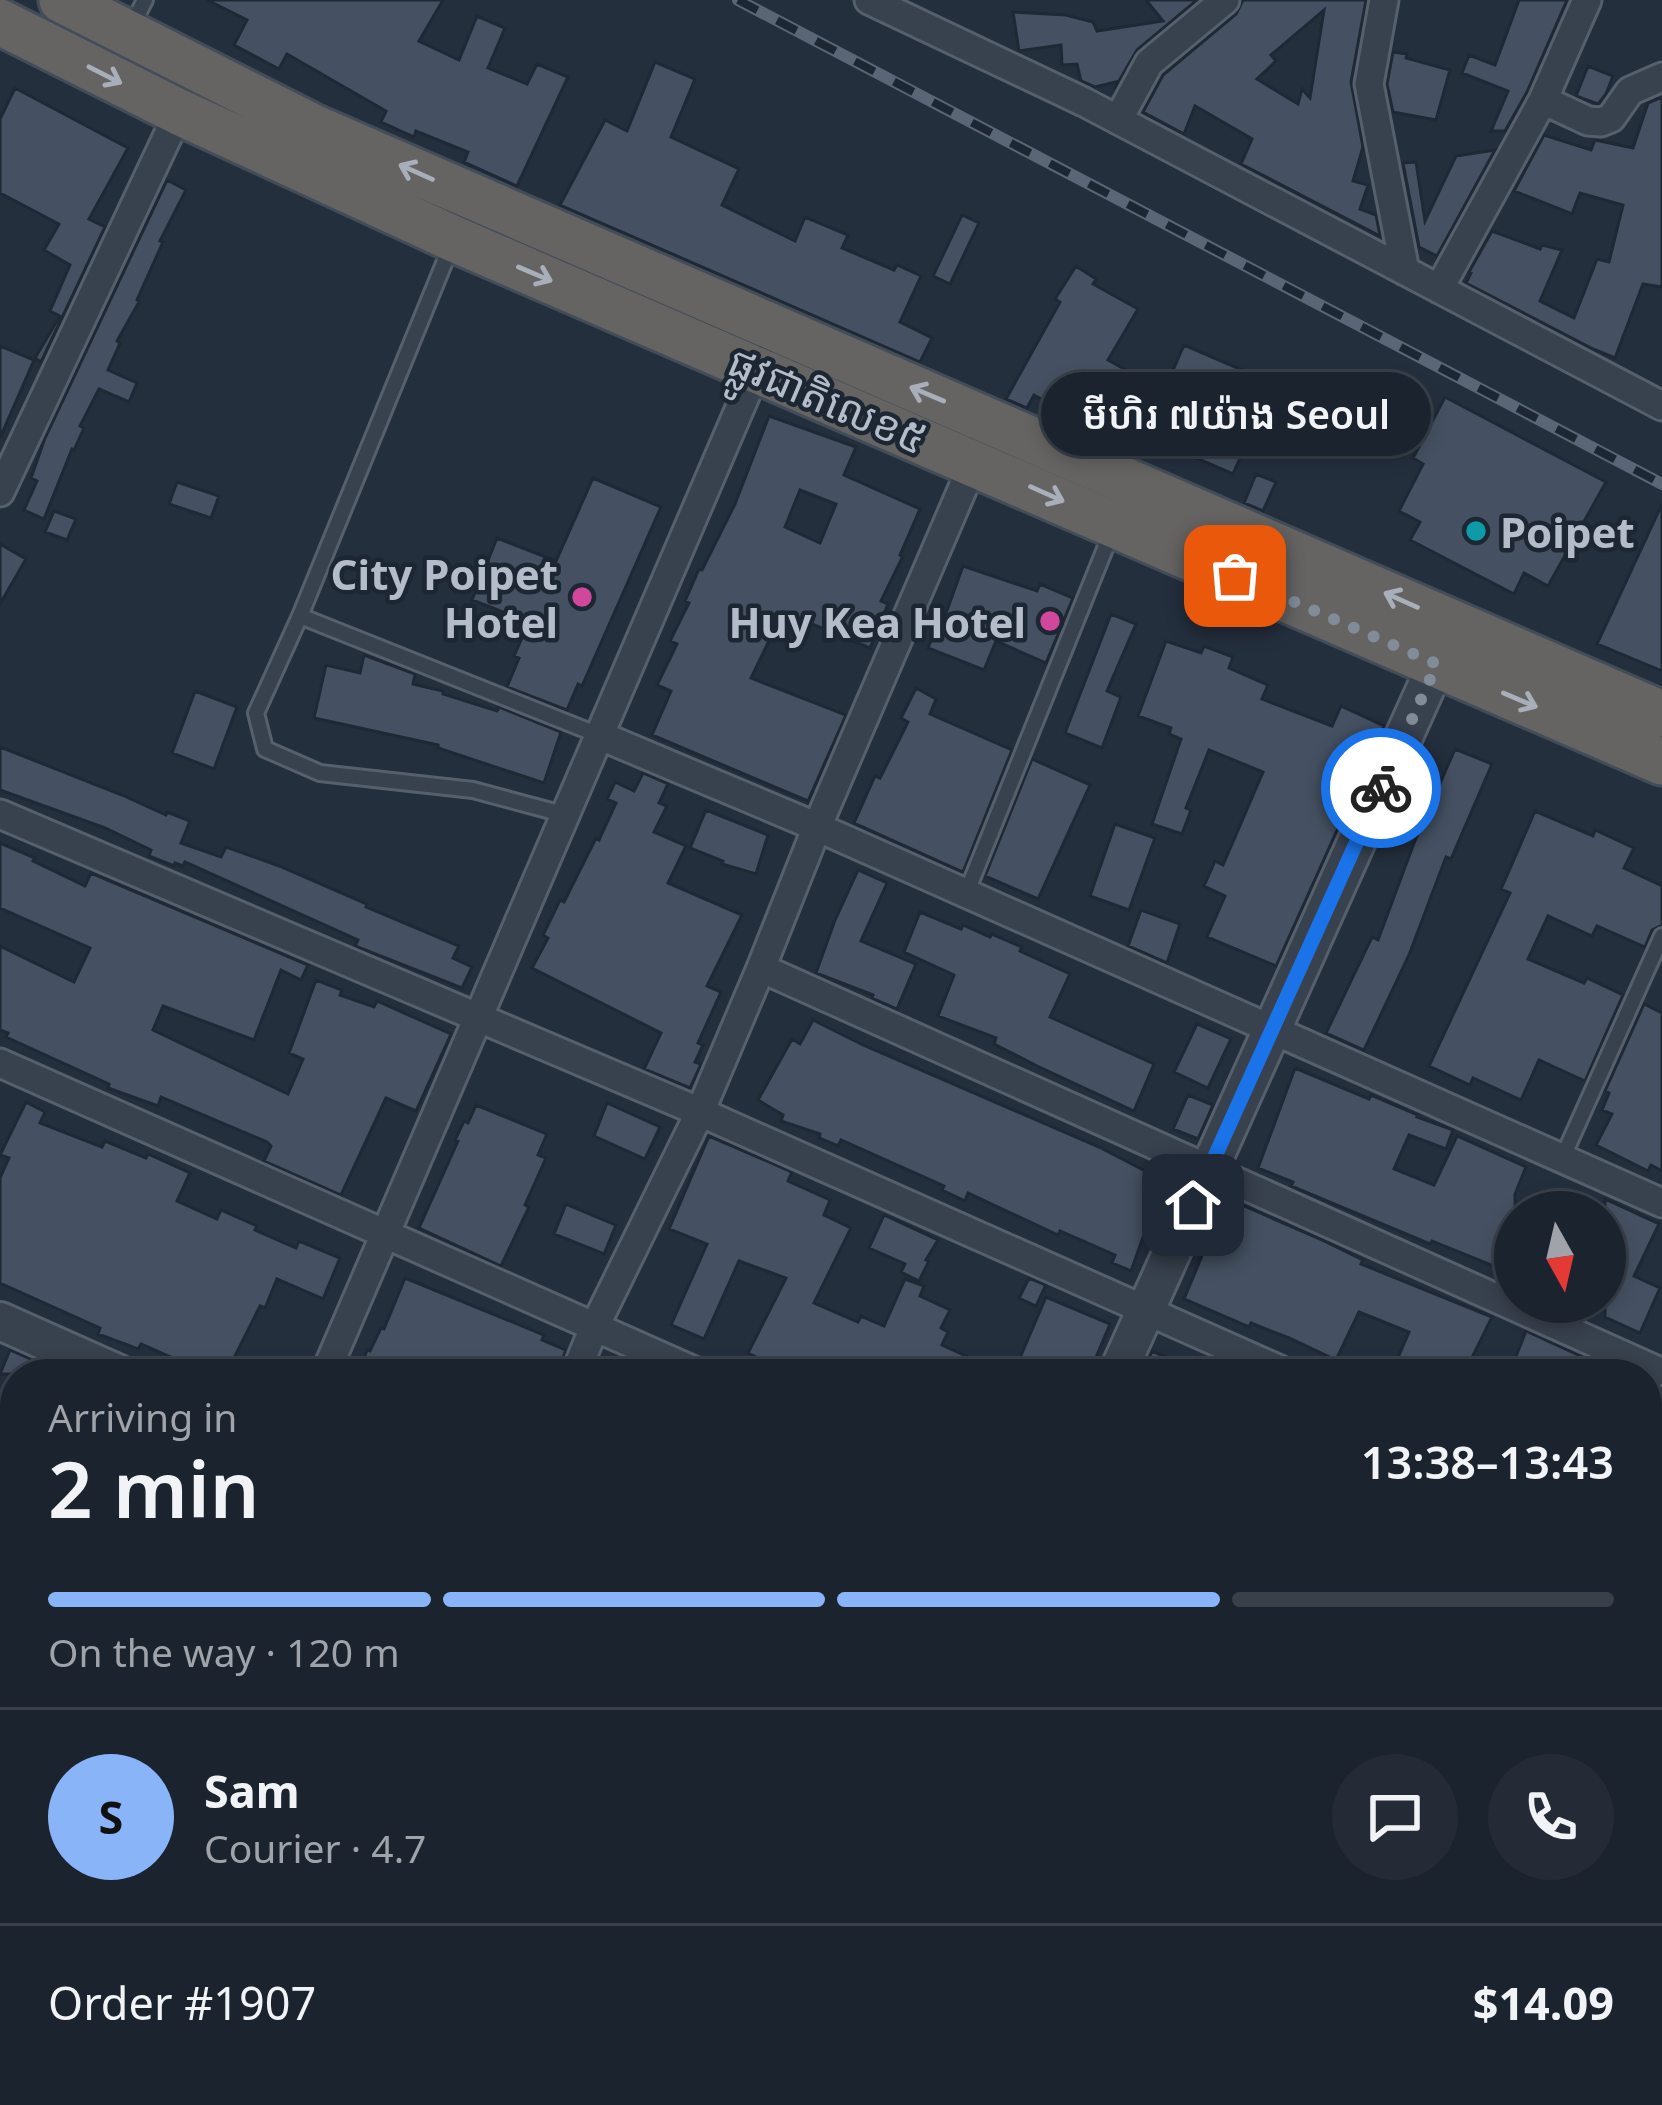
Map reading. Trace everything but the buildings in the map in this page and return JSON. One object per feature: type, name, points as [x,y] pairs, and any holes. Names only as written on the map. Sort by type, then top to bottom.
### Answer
[{"type":"highway","name":"ផ្លូវជាតិលេខ៥","points":[[62,0],[136,17],[315,128],[766,348],[1446,644],[1662,762]]},
{"type":"highway","name":"ផ្លូវជាតិលេខ៥","points":[[0,22],[179,112],[454,239],[766,348],[974,462],[1115,524],[1446,644],[1662,714]]},
{"type":"street","points":[[869,0],[1118,120],[1662,406]]},
{"type":"street","points":[[1118,120],[1149,63],[1225,0]]},
{"type":"street","points":[[1384,0],[1370,84],[1405,271]]},
{"type":"street","points":[[1439,289],[1543,100],[1587,0]]},
{"type":"street","points":[[1543,100],[1588,121],[1601,122],[1611,118],[1630,92],[1662,76]]},
{"type":"street","points":[[2,483],[179,112]]},
{"type":"street","points":[[331,1359],[766,348]]},
{"type":"street","points":[[581,1359],[700,1112],[974,462]]},
{"type":"street","points":[[1124,1359],[1446,644]]},
{"type":"street","points":[[601,736],[817,827],[1662,1203]]},
{"type":"street","points":[[0,814],[700,1112],[1254,1359]]},
{"type":"street","points":[[761,968],[1617,1359]]},
{"type":"street","points":[[0,1063],[665,1359]]},
{"type":"street","points":[[0,1322],[85,1359]]},
{"type":"lane","points":[[454,239],[256,712],[266,749],[320,773],[473,790],[566,815]]},
{"type":"lane","points":[[967,894],[1115,524]]},
{"type":"lane","points":[[300,616],[601,736]]},
{"type":"lane","points":[[1562,1159],[1662,936]]},
{"type":"railway","points":[[738,0],[1662,484]]},
{"type":"way so far","points":[[1235,576],[1437,664],[1381,788]]},
{"type":"place","name":"Poipet","points":[[1476,531]]},
{"type":"place","name":"មីហិរ ៧យ៉ាង Seoul","points":[[1235,576]]},
{"type":"place","name":"City Poipet Hotel","points":[[582,597]]},
{"type":"place","name":"Huy Kea Hotel","points":[[1050,621]]},
{"type":"route","points":[[1193,1205],[1381,788]]}]
